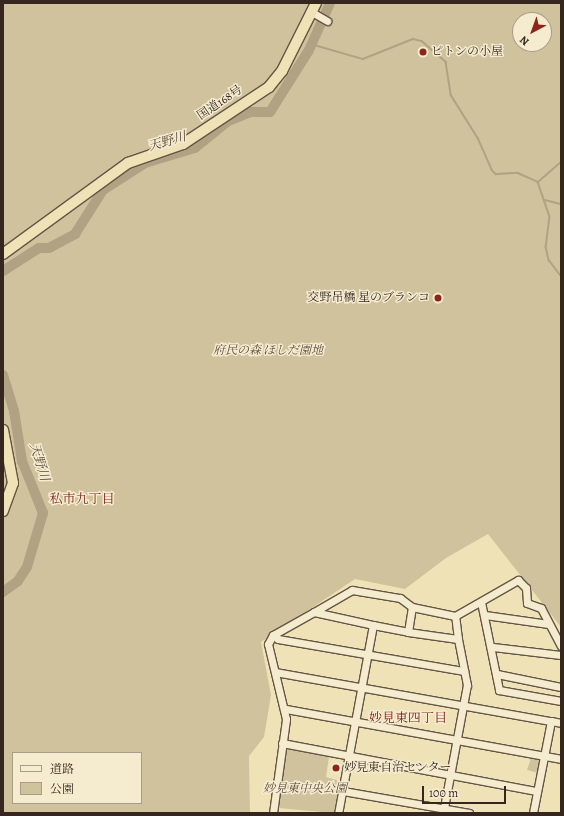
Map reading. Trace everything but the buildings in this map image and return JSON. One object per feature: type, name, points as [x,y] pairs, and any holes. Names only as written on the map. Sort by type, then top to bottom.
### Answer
[{"type":"highway","name":"国道168号","points":[[3,254],[128,163],[184,144],[269,87],[292,54],[314,9]]},
{"type":"highway","points":[[3,430],[13,483],[3,511]]},
{"type":"street","points":[[314,9],[327,21]]},
{"type":"street","points":[[275,813],[286,709],[268,644],[274,635],[352,590],[400,598],[412,607],[455,616],[518,580],[526,588],[527,603],[541,608],[548,624],[561,646]]},
{"type":"street","points":[[481,602],[493,647],[499,690],[561,701]]},
{"type":"street","points":[[408,632],[412,607]]},
{"type":"street","points":[[314,612],[408,632],[458,639]]},
{"type":"street","points":[[485,615],[548,624]]},
{"type":"street","points":[[444,811],[464,705],[464,671],[455,616]]},
{"type":"street","points":[[338,813],[373,625]]},
{"type":"street","points":[[274,635],[278,639],[464,671]]},
{"type":"street","points":[[493,647],[561,655]]},
{"type":"street","points":[[275,672],[362,686],[561,723]]},
{"type":"street","points":[[497,674],[561,687]]},
{"type":"street","points":[[286,709],[561,759]]},
{"type":"street","points":[[533,813],[551,721]]},
{"type":"street","points":[[282,743],[537,791]]},
{"type":"street","points":[[343,790],[444,811],[469,813]]},
{"type":"green space","name":"府民の森 ほしだ園地","points":[[3,3],[561,3],[561,627],[488,534],[446,558],[405,589],[355,579],[261,642],[271,695],[264,737],[249,756],[250,813],[3,813]]},
{"type":"green space","name":"妙見東中央公園","points":[[287,748],[329,757],[326,777],[340,781],[334,813],[278,808]]},
{"type":"green space","points":[[531,758],[541,760],[538,773],[527,770]]},
{"type":"waterway","name":"天野川","points":[[3,271],[39,248],[49,248],[75,234],[103,190],[145,163],[195,148],[228,121],[250,112],[270,112],[309,50],[330,3]]},
{"type":"waterway","points":[[311,44],[363,59],[413,39],[422,41],[446,62],[451,95],[478,138],[492,170],[496,174],[518,173],[538,182],[550,216],[546,247],[549,260],[561,276]]},
{"type":"waterway","points":[[538,182],[561,162]]},
{"type":"waterway","points":[[545,200],[561,204]]},
{"type":"waterway","name":"天野川","points":[[3,375],[14,411],[22,461],[43,513],[27,567],[18,581],[3,592]]},
{"type":"place","name":"ピトンの小屋","points":[[423,52]]},
{"type":"place","name":"交野吊橋 星のブランコ","points":[[438,298]]},
{"type":"place","name":"妙見東自治センター","points":[[336,768]]},
{"type":"district","name":"私市九丁目","points":[[82,499]]},
{"type":"district","name":"妙見東四丁目","points":[[408,718]]}]
